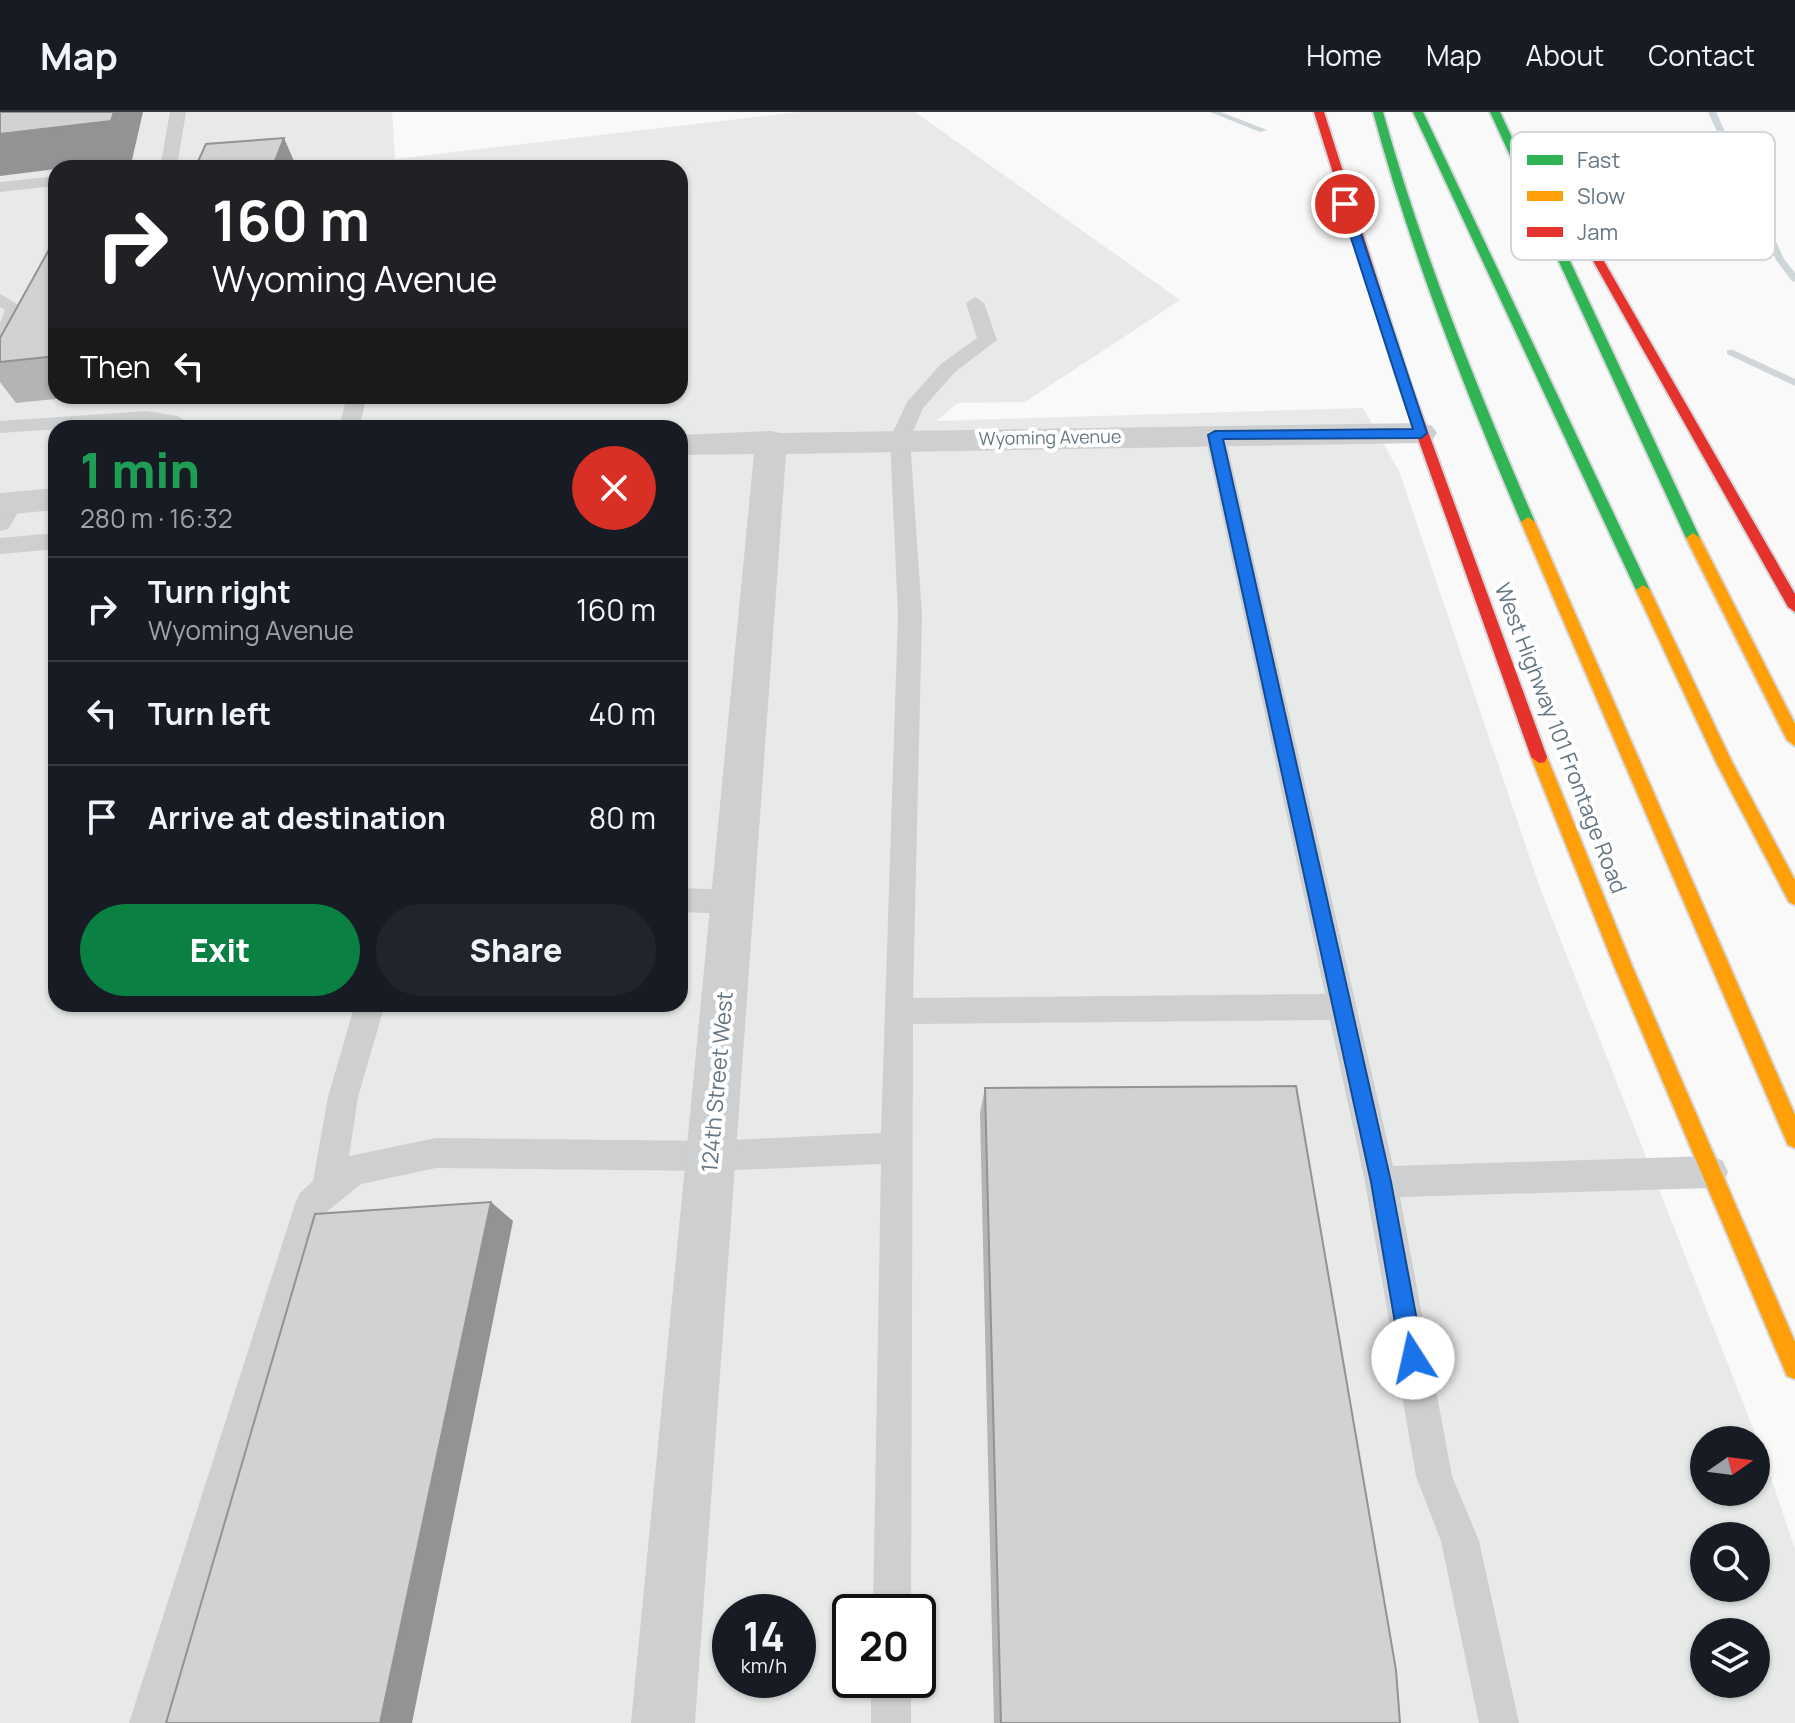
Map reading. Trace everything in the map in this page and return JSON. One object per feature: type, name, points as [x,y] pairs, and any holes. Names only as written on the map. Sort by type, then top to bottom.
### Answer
[{"type":"main road","name":"West Highway 101 Frontage Road","points":[[1319,112],[1345,204],[1421,433],[1569,833],[1795,1368]]},
{"type":"main road","points":[[1378,112],[1393,171],[1483,419],[1795,1138]]},
{"type":"main road","points":[[1418,112],[1725,764],[1795,897]]},
{"type":"main road","points":[[1495,112],[1511,147]]},
{"type":"main road","points":[[1513,112],[1525,132]]},
{"type":"main road","points":[[1562,260],[1636,423],[1795,740]]},
{"type":"main road","points":[[1597,260],[1795,607]]},
{"type":"street","name":"Wyoming Avenue","points":[[688,445],[1421,433]]},
{"type":"street","name":"124th Street West","points":[[663,1723],[771,441]]},
{"type":"street","points":[[4,510],[48,501]]},
{"type":"lane","points":[[170,160],[178,112]]},
{"type":"lane","points":[[0,187],[48,182]]},
{"type":"lane","points":[[0,300],[15,308],[0,348]]},
{"type":"lane","points":[[892,1594],[896,1148],[910,615],[900,439],[914,406],[948,368],[987,340],[975,303]]},
{"type":"lane","points":[[103,420],[147,417],[171,420]]},
{"type":"lane","points":[[0,427],[48,424]]},
{"type":"lane","points":[[1215,435],[1381,1182],[1434,1476],[1460,1541],[1499,1723]]},
{"type":"lane","points":[[0,546],[48,542]]},
{"type":"lane","points":[[688,900],[732,902]]},
{"type":"lane","points":[[899,1011],[1342,1007]]},
{"type":"lane","points":[[328,1191],[343,1097],[368,1012]]},
{"type":"lane","points":[[149,1723],[311,1204],[353,1170],[436,1153],[711,1156],[896,1148]]},
{"type":"lane","points":[[1381,1182],[1712,1172]]},
{"type":"lane","points":[[891,1698],[891,1723]]},
{"type":"shaded area","points":[[0,112],[392,112],[395,159],[799,112],[915,112],[1180,300],[1025,402],[958,403],[936,421],[1363,408],[1399,471],[1540,888],[1752,1426],[1690,1426],[1690,1506],[1770,1506],[1770,1475],[1795,1549],[1795,1723],[0,1723]]},
{"type":"building","points":[[0,112],[114,112],[111,121],[0,134]]},
{"type":"building","points":[[284,138],[275,160],[199,160],[206,144]]},
{"type":"building","points":[[48,251],[48,357],[0,362],[0,338]]},
{"type":"building","points":[[1296,1086],[1396,1670],[1400,1723],[1001,1723],[985,1088]]},
{"type":"building","points":[[491,1202],[380,1723],[166,1723],[315,1214]]},
{"type":"waterway","points":[[1214,112],[1263,130]]},
{"type":"waterway","points":[[1712,112],[1721,132]]},
{"type":"waterway","points":[[1775,249],[1795,279]]},
{"type":"waterway","points":[[1730,352],[1795,383]]},
{"type":"traffic: fast","points":[[1378,112],[1426,268],[1528,522]]},
{"type":"traffic: fast","points":[[1418,112],[1643,590]]},
{"type":"traffic: fast","points":[[1495,112],[1511,146]]},
{"type":"traffic: fast","points":[[1564,260],[1693,538]]},
{"type":"traffic: slow","points":[[1528,522],[1795,1138]]},
{"type":"traffic: slow","points":[[1693,538],[1795,740]]},
{"type":"traffic: slow","points":[[1643,590],[1725,764],[1795,897]]},
{"type":"traffic: slow","points":[[1539,757],[1624,968],[1795,1368]]},
{"type":"traffic: jam","points":[[1319,112],[1405,385],[1539,757]]},
{"type":"traffic: jam","points":[[1598,260],[1795,607]]},
{"type":"route","points":[[1345,204],[1421,433],[1215,435],[1381,1182],[1413,1358]]}]
